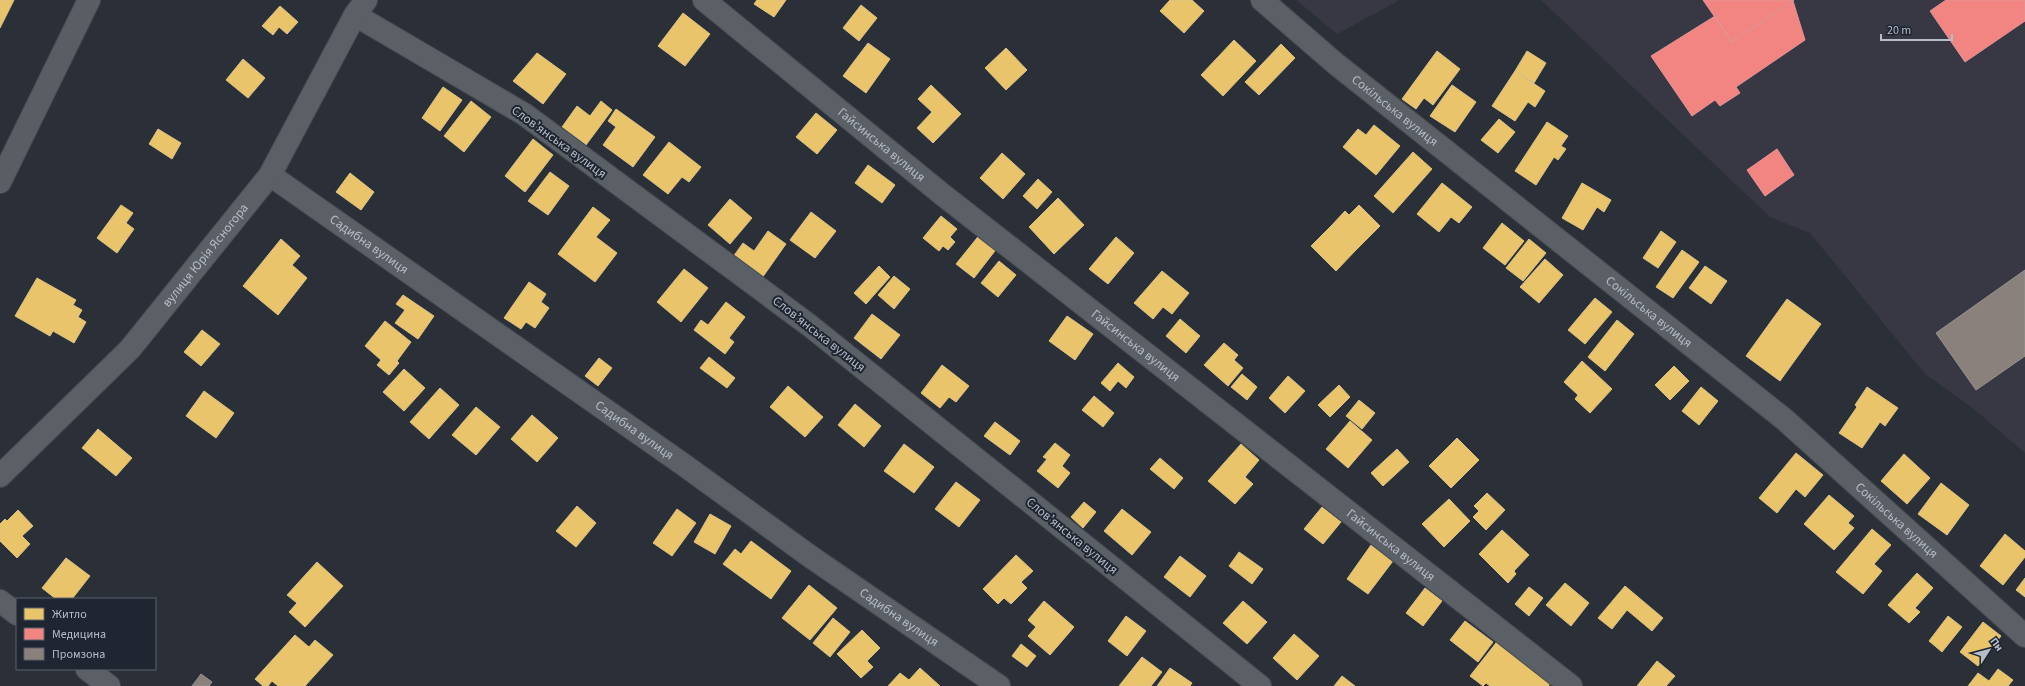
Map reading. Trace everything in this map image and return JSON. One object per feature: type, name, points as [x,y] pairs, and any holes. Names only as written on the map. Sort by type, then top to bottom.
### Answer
[{"type":"street","points":[[0,182],[89,0]]},
{"type":"street","name":"Гайсинська вулиця","points":[[704,0],[943,195],[1571,686]]},
{"type":"street","name":"Сокільська вулиця","points":[[1262,0],[1336,64],[1784,419],[2025,636]]},
{"type":"street","name":"вулиця Юрія Ясногора","points":[[0,476],[130,349],[270,175],[361,8]]},
{"type":"street","name":"Словʼянська вулиця","points":[[361,8],[524,114],[790,311],[1260,686]]},
{"type":"street","name":"Садибна вулиця","points":[[270,175],[684,465],[811,557],[999,686]]},
{"type":"street","points":[[0,601],[16,613]]},
{"type":"street","points":[[88,670],[109,686]]},
{"type":"shaded area","points":[[1296,0],[1400,0],[1337,34]]},
{"type":"shaded area","points":[[1541,0],[2025,0],[2025,453],[1975,410],[1925,374],[1810,233],[1770,217]]},
{"type":"building: Житло","points":[[0,0],[14,0],[0,28]]},
{"type":"building: Житло","points":[[757,0],[786,0],[774,17],[754,4]]},
{"type":"building: Житло","points":[[1170,0],[1192,0],[1204,11],[1184,33],[1160,11]]},
{"type":"building: Житло","points":[[861,5],[877,18],[859,41],[843,28]]},
{"type":"building: Житло","points":[[280,6],[298,22],[287,34],[279,27],[273,35],[262,26]]},
{"type":"building: Житло","points":[[683,13],[710,34],[685,66],[658,46]]},
{"type":"building: Житло","points":[[1234,40],[1256,61],[1223,96],[1201,75]]},
{"type":"building: Житло","points":[[868,43],[890,59],[866,93],[843,76]]},
{"type":"building: Житло","points":[[1281,44],[1295,58],[1259,95],[1245,82]]},
{"type":"building: Житло","points":[[1006,48],[1027,70],[1006,90],[985,68]]},
{"type":"building: Житло","points":[[1437,51],[1460,69],[1433,105],[1424,98],[1416,109],[1402,99]]},
{"type":"building: Житло","points":[[1527,51],[1546,63],[1534,83],[1515,71]]},
{"type":"building: Житло","points":[[537,53],[566,74],[543,104],[513,81]]},
{"type":"building: Житло","points":[[243,59],[265,78],[248,98],[226,80]]},
{"type":"building: Житло","points":[[1515,71],[1545,91],[1535,107],[1528,102],[1515,121],[1492,106]]},
{"type":"building: Житло","points":[[931,85],[961,114],[933,143],[917,128],[932,112],[918,99]]},
{"type":"building: Житло","points":[[1452,85],[1476,102],[1455,132],[1430,116]]},
{"type":"building: Житло","points":[[443,87],[462,100],[440,131],[422,118]]},
{"type":"building: Житло","points":[[471,101],[491,117],[464,152],[444,136]]},
{"type":"building: Житло","points":[[601,101],[612,110],[586,145],[562,127],[577,106],[590,116]]},
{"type":"building: Житло","points":[[616,109],[655,137],[633,167],[603,145],[616,127],[608,121]]},
{"type":"building: Житло","points":[[816,113],[837,130],[817,154],[796,137]]},
{"type":"building: Житло","points":[[1499,119],[1515,132],[1498,153],[1481,140]]},
{"type":"building: Житло","points":[[1547,122],[1568,136],[1561,146],[1566,149],[1558,160],[1554,157],[1536,185],[1515,171]]},
{"type":"building: Житло","points":[[1374,125],[1400,146],[1376,175],[1343,147],[1358,129],[1366,135]]},
{"type":"building: Житло","points":[[158,129],[181,143],[172,159],[149,144]]},
{"type":"building: Житло","points":[[533,139],[553,155],[525,192],[505,176]]},
{"type":"building: Житло","points":[[669,142],[701,167],[689,182],[682,177],[668,194],[643,175]]},
{"type":"building: Житло","points":[[1413,152],[1432,169],[1393,213],[1374,196]]},
{"type":"building: Житло","points":[[1002,153],[1025,174],[1003,199],[980,178]]},
{"type":"building: Житло","points":[[868,165],[895,185],[882,203],[855,183]]},
{"type":"building: Житло","points":[[550,172],[569,186],[548,215],[528,201]]},
{"type":"building: Житло","points":[[350,173],[374,192],[361,210],[336,192]]},
{"type":"building: Житло","points":[[1038,179],[1052,192],[1037,209],[1023,196]]},
{"type":"building: Житло","points":[[1442,183],[1472,207],[1459,223],[1451,217],[1439,232],[1417,214]]},
{"type":"building: Житло","points":[[1582,183],[1611,200],[1604,212],[1597,207],[1583,230],[1562,218]]},
{"type":"building: Житло","points":[[1058,198],[1084,225],[1054,254],[1029,227]]},
{"type":"building: Житло","points":[[730,199],[752,218],[730,244],[708,225]]},
{"type":"building: Житло","points":[[121,205],[133,213],[126,223],[134,229],[117,253],[97,238]]},
{"type":"building: Житло","points":[[1359,205],[1380,226],[1370,236],[1349,215]]},
{"type":"building: Житло","points":[[593,207],[610,220],[596,237],[617,253],[595,282],[558,254]]},
{"type":"building: Житло","points":[[1345,211],[1370,236],[1356,250],[1332,225]]},
{"type":"building: Житло","points":[[811,212],[836,231],[815,258],[790,240]]},
{"type":"building: Житло","points":[[941,216],[957,229],[950,237],[955,242],[948,250],[943,246],[939,251],[923,238]]},
{"type":"building: Житло","points":[[1502,223],[1524,241],[1505,265],[1483,248]]},
{"type":"building: Житло","points":[[1332,225],[1356,250],[1336,271],[1311,246]]},
{"type":"building: Житло","points":[[768,231],[786,244],[762,278],[733,257],[743,243],[754,251]]},
{"type":"building: Житло","points":[[1661,231],[1676,242],[1658,268],[1643,258]]},
{"type":"building: Житло","points":[[981,233],[998,247],[974,278],[956,264]]},
{"type":"building: Житло","points":[[1116,237],[1134,253],[1108,284],[1089,269]]},
{"type":"building: Житло","points":[[281,239],[300,256],[292,265],[307,278],[278,315],[243,286]]},
{"type":"building: Житло","points":[[1529,239],[1546,253],[1523,281],[1506,268]]},
{"type":"building: Житло","points":[[1682,250],[1699,262],[1673,298],[1656,287]]},
{"type":"building: Житло","points":[[1545,259],[1563,275],[1539,303],[1520,287]]},
{"type":"building: Житло","points":[[999,261],[1016,275],[998,297],[981,283]]},
{"type":"building: Житло","points":[[879,266],[890,277],[866,304],[854,293]]},
{"type":"building: Житло","points":[[1705,266],[1727,281],[1711,304],[1689,288]]},
{"type":"building: Житло","points":[[684,269],[708,288],[681,322],[657,302]]},
{"type":"building: Житло","points":[[1162,271],[1189,293],[1172,314],[1163,307],[1153,319],[1134,303]]},
{"type":"building: Житло","points":[[894,276],[910,289],[894,309],[878,295]]},
{"type":"building: Житло","points":[[37,278],[76,300],[73,305],[82,310],[78,317],[86,322],[74,343],[53,331],[50,336],[15,316]]},
{"type":"building: Житло","points":[[529,282],[546,294],[541,302],[549,308],[535,328],[526,322],[521,329],[504,318]]},
{"type":"building: Житло","points":[[403,295],[434,316],[418,339],[395,323],[405,310],[396,304]]},
{"type":"building: Житло","points":[[1595,298],[1612,312],[1585,344],[1568,330]]},
{"type":"building: Житло","points":[[1787,299],[1821,324],[1780,381],[1746,356]]},
{"type":"building: Житло","points":[[726,302],[745,317],[729,338],[734,342],[725,354],[694,330],[701,320],[708,325]]},
{"type":"building: Житло","points":[[872,314],[900,335],[881,359],[854,338]]},
{"type":"building: Житло","points":[[1067,316],[1093,334],[1075,360],[1049,341]]},
{"type":"building: Житло","points":[[1180,319],[1200,336],[1186,353],[1166,336]]},
{"type":"building: Житло","points":[[1617,320],[1634,334],[1605,371],[1588,357]]},
{"type":"building: Житло","points":[[385,321],[411,342],[397,361],[399,363],[389,375],[377,365],[381,360],[365,346]]},
{"type":"building: Житло","points":[[202,330],[220,344],[201,366],[184,352]]},
{"type":"building: Житло","points":[[1224,343],[1238,355],[1234,360],[1243,368],[1228,386],[1204,365]]},
{"type":"building: Житло","points":[[709,357],[735,378],[727,388],[700,368]]},
{"type":"building: Житло","points":[[599,358],[612,368],[598,386],[585,376]]},
{"type":"building: Житло","points":[[1582,361],[1612,389],[1590,413],[1575,399],[1578,395],[1564,382]]},
{"type":"building: Житло","points":[[1118,363],[1134,377],[1126,388],[1118,381],[1110,391],[1101,383]]},
{"type":"building: Житло","points":[[942,365],[969,386],[956,402],[949,397],[940,408],[921,393]]},
{"type":"building: Житло","points":[[1674,366],[1689,381],[1670,400],[1655,385]]},
{"type":"building: Житло","points":[[404,369],[425,388],[404,411],[383,392]]},
{"type":"building: Житло","points":[[1242,374],[1257,387],[1247,400],[1231,387]]},
{"type":"building: Житло","points":[[1288,376],[1305,391],[1285,413],[1269,398]]},
{"type":"building: Житло","points":[[1339,385],[1350,397],[1330,417],[1318,405]]},
{"type":"building: Житло","points":[[788,386],[823,417],[805,437],[770,407]]},
{"type":"building: Житло","points":[[1701,387],[1718,401],[1699,425],[1682,411]]},
{"type":"building: Житло","points":[[1867,387],[1898,408],[1885,426],[1880,422],[1862,448],[1839,433],[1857,407],[1855,405]]},
{"type":"building: Житло","points":[[440,388],[459,405],[429,439],[410,422]]},
{"type":"building: Житло","points":[[204,391],[234,413],[216,438],[186,416]]},
{"type":"building: Житло","points":[[1094,396],[1114,413],[1103,427],[1082,410]]},
{"type":"building: Житло","points":[[1359,400],[1375,413],[1362,429],[1346,416]]},
{"type":"building: Житло","points":[[855,404],[881,426],[864,447],[838,425]]},
{"type":"building: Житло","points":[[476,407],[500,427],[476,455],[452,435]]},
{"type":"building: Житло","points":[[532,415],[558,438],[537,462],[511,439]]},
{"type":"building: Житло","points":[[1350,421],[1372,440],[1348,468],[1326,449]]},
{"type":"building: Житло","points":[[995,422],[1020,441],[1010,455],[984,436]]},
{"type":"building: Житло","points":[[98,429],[132,458],[116,476],[82,448]]},
{"type":"building: Житло","points":[[1457,438],[1479,460],[1451,488],[1429,466]]},
{"type":"building: Житло","points":[[1055,443],[1070,455],[1062,466],[1070,473],[1058,488],[1037,471],[1047,459],[1043,457]]},
{"type":"building: Житло","points":[[904,444],[934,467],[914,493],[884,471]]},
{"type":"building: Житло","points":[[1241,444],[1259,460],[1245,477],[1253,484],[1235,504],[1208,481]]},
{"type":"building: Житло","points":[[1397,449],[1409,462],[1383,486],[1371,473]]},
{"type":"building: Житло","points":[[1796,453],[1823,475],[1805,497],[1796,489],[1777,513],[1759,498]]},
{"type":"building: Житло","points":[[1904,454],[1930,478],[1907,504],[1881,481]]},
{"type":"building: Житло","points":[[1160,458],[1183,478],[1174,489],[1150,469]]},
{"type":"building: Житло","points":[[956,482],[980,500],[959,527],[935,509]]},
{"type":"building: Житло","points":[[1941,483],[1969,505],[1947,535],[1918,514]]},
{"type":"building: Житло","points":[[1487,493],[1505,510],[1486,530],[1473,517],[1479,511],[1474,506]]},
{"type":"building: Житло","points":[[1829,495],[1854,516],[1848,523],[1854,528],[1834,550],[1804,524]]},
{"type":"building: Житло","points":[[1449,499],[1470,521],[1444,547],[1422,524]]},
{"type":"building: Житло","points":[[1084,502],[1096,512],[1083,528],[1071,517]]},
{"type":"building: Житло","points":[[577,506],[596,523],[576,547],[556,531]]},
{"type":"building: Житло","points":[[1322,507],[1341,522],[1323,544],[1304,529]]},
{"type":"building: Житло","points":[[677,509],[696,523],[672,556],[653,543]]},
{"type":"building: Житло","points":[[1122,509],[1151,532],[1132,555],[1104,531]]},
{"type":"building: Житло","points":[[18,510],[33,526],[22,536],[30,544],[17,558],[0,541],[0,524],[5,519],[7,521]]},
{"type":"building: Житло","points":[[710,514],[731,526],[715,554],[694,542]]},
{"type":"building: Житло","points":[[1872,529],[1891,545],[1874,564],[1882,571],[1863,594],[1836,572]]},
{"type":"building: Житло","points":[[1502,530],[1529,555],[1514,571],[1516,574],[1508,583],[1479,554]]},
{"type":"building: Житло","points":[[2005,534],[2025,551],[2025,557],[2003,585],[1980,566]]},
{"type":"building: Житло","points":[[751,541],[791,571],[771,599],[723,564],[735,549],[741,554]]},
{"type":"building: Житло","points":[[1371,545],[1393,561],[1368,594],[1347,579]]},
{"type":"building: Житло","points":[[1239,552],[1263,569],[1252,584],[1229,566]]},
{"type":"building: Житло","points":[[1016,555],[1033,571],[1021,582],[1027,588],[1011,604],[1004,598],[998,604],[983,589]]},
{"type":"building: Житло","points":[[1180,556],[1206,576],[1190,597],[1164,577]]},
{"type":"building: Житло","points":[[66,558],[90,576],[73,598],[55,598],[42,588]]},
{"type":"building: Житло","points":[[317,562],[343,586],[305,627],[289,612],[297,603],[287,595]]},
{"type":"building: Житло","points":[[1917,573],[1933,588],[1915,608],[1920,612],[1909,623],[1888,605]]},
{"type":"building: Житло","points":[[2025,578],[2025,597],[2016,590]]},
{"type":"building: Житло","points":[[1565,583],[1589,603],[1571,626],[1546,605]]},
{"type":"building: Житло","points":[[809,585],[837,608],[810,640],[782,618]]},
{"type":"building: Житло","points":[[1625,586],[1663,618],[1652,631],[1627,610],[1612,629],[1598,618]]},
{"type":"building: Житло","points":[[1529,587],[1543,598],[1529,616],[1515,604]]},
{"type":"building: Житло","points":[[1425,588],[1442,601],[1423,626],[1406,613]]},
{"type":"building: Житло","points":[[1044,601],[1074,627],[1050,655],[1028,636],[1036,627],[1028,620]]},
{"type":"building: Житло","points":[[1243,601],[1267,622],[1247,644],[1223,623]]},
{"type":"building: Житло","points":[[1126,616],[1146,631],[1127,656],[1108,641]]},
{"type":"building: Житло","points":[[1948,616],[1962,627],[1942,652],[1929,641]]},
{"type":"building: Житло","points":[[833,618],[850,632],[830,657],[813,643]]},
{"type":"building: Житло","points":[[1465,621],[1493,642],[1478,662],[1450,640]]},
{"type":"building: Житло","points":[[1983,622],[2001,636],[1978,666],[1960,652]]},
{"type":"building: Житло","points":[[862,630],[880,648],[867,661],[873,667],[861,678],[837,654]]},
{"type":"building: Житло","points":[[1294,634],[1319,656],[1297,680],[1273,658]]},
{"type":"building: Житло","points":[[1503,634],[1552,681],[1548,686],[1490,686],[1486,683],[1483,686],[1470,676]]},
{"type":"building: Житло","points":[[295,635],[309,647],[315,640],[333,655],[305,686],[278,686],[272,681],[268,686],[263,686],[255,679]]},
{"type":"building: Житло","points":[[1021,644],[1036,656],[1027,667],[1012,656]]},
{"type":"building: Житло","points":[[1142,657],[1162,672],[1151,686],[1119,686]]},
{"type":"building: Житло","points":[[1657,661],[1675,676],[1666,686],[1637,686]]},
{"type":"building: Житло","points":[[920,668],[940,686],[888,686],[900,673],[909,680]]},
{"type":"building: Житло","points":[[1170,668],[1192,683],[1190,686],[1157,686]]},
{"type":"building: Житло","points":[[1998,669],[2013,680],[2008,686],[1968,686],[1978,673],[1989,681]]},
{"type":"building: Житло","points":[[1342,676],[1355,686],[1334,686]]},
{"type":"building: Медицина","points":[[1703,0],[1794,0],[1732,42]]},
{"type":"building: Медицина","points":[[1946,0],[2025,0],[2025,21],[1965,62],[1930,11]]},
{"type":"building: Медицина","points":[[1793,1],[1805,40],[1736,87],[1740,93],[1720,106],[1715,100],[1692,116],[1651,56],[1715,16],[1732,42]]},
{"type":"building: Медицина","points":[[1777,149],[1794,175],[1765,196],[1747,170]]},
{"type":"building: Промзона","points":[[2025,270],[2025,356],[1976,390],[1936,333]]},
{"type":"building: Промзона","points":[[201,674],[212,682],[209,686],[192,686]]}]
